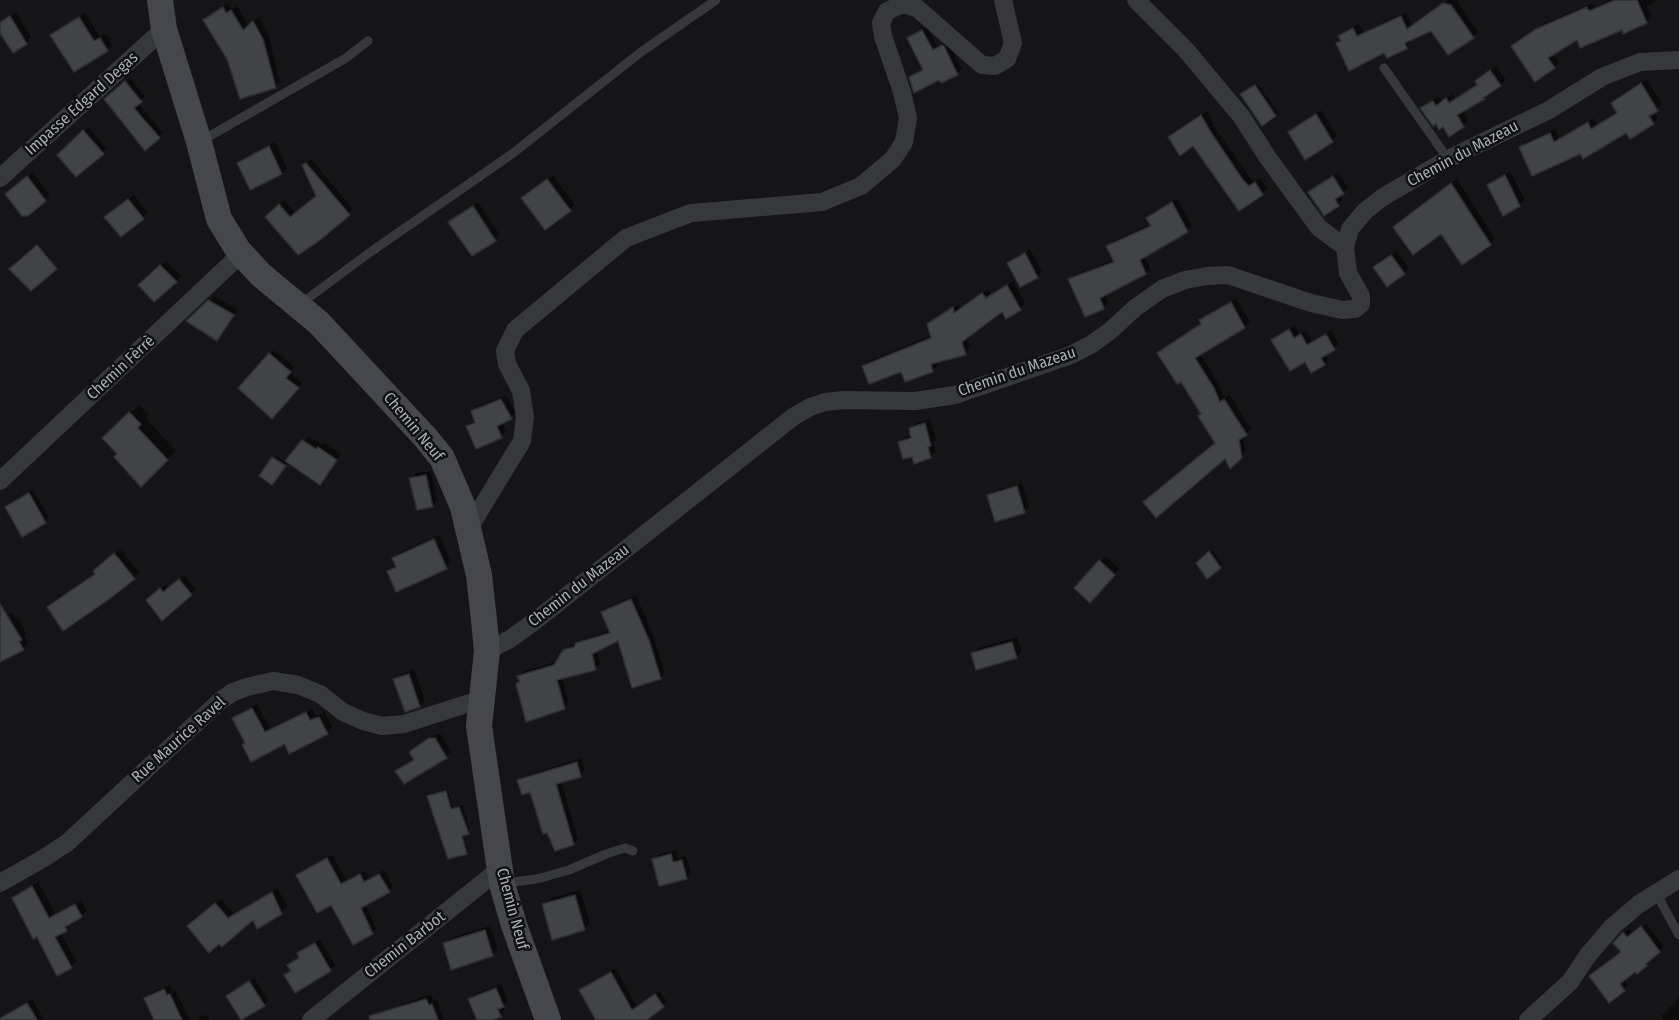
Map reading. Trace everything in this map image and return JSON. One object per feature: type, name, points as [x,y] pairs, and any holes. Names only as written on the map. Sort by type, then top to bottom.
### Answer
[{"type":"main road","name":"Chemin Neuf","points":[[160,0],[164,30],[199,142],[219,219],[241,254],[261,275],[319,323],[442,458],[463,507],[480,575],[487,651],[479,726],[501,877],[513,925],[548,1020]]},
{"type":"street","points":[[469,528],[522,441],[525,417],[521,391],[507,364],[505,351],[515,330],[626,238],[691,213],[822,202],[861,186],[893,159],[904,142],[909,118],[883,36],[881,23],[887,11],[903,4],[917,8],[982,64],[995,66],[1007,59],[1012,44],[1003,0]]},
{"type":"street","points":[[1136,0],[1186,50],[1241,116],[1268,158],[1319,228],[1345,247]]},
{"type":"street","name":"Impasse Edgard Degas","points":[[0,178],[164,30]]},
{"type":"street","name":"Chemin du Mazeau","points":[[487,651],[510,639],[535,621],[792,417],[810,407],[843,400],[915,401],[956,395],[1071,355],[1110,332],[1135,308],[1162,289],[1196,278],[1228,275],[1311,303],[1342,310],[1356,309],[1362,296],[1348,273],[1345,247],[1350,229],[1365,211],[1383,197],[1448,159],[1549,110],[1602,77],[1640,62],[1679,60]]},
{"type":"street","name":"Chemin Fèrrè","points":[[0,482],[241,254]]},
{"type":"street","name":"Rue Maurice Ravel","points":[[0,883],[66,843],[232,692],[273,681],[298,685],[320,694],[343,712],[382,726],[404,724],[482,699]]},
{"type":"street","name":"Chemin Barbot","points":[[311,1020],[501,877]]},
{"type":"street","points":[[1528,1020],[1570,982],[1613,926],[1639,904],[1679,879]]},
{"type":"lane","points":[[298,305],[512,154],[641,52],[716,0]]},
{"type":"lane","points":[[199,142],[346,58],[368,41]]},
{"type":"lane","points":[[1384,68],[1448,159]]},
{"type":"lane","points":[[501,877],[537,879],[569,870],[625,848],[633,851]]},
{"type":"lane","points":[[1656,893],[1679,935]]},
{"type":"building","points":[[1615,0],[1637,0],[1647,23],[1623,34],[1622,30],[1580,48],[1577,40],[1548,58],[1555,68],[1535,82],[1511,46],[1536,29],[1587,7],[1589,11]]},
{"type":"building","points":[[1443,3],[1451,5],[1474,38],[1448,55],[1431,31],[1405,43],[1407,49],[1387,58],[1384,53],[1349,71],[1336,43],[1341,41],[1338,36],[1353,28],[1357,36],[1401,16],[1407,29]]},
{"type":"building","points":[[223,7],[226,13],[231,10],[243,30],[253,21],[263,39],[276,88],[240,99],[227,59],[203,20]]},
{"type":"building","points":[[10,16],[27,44],[13,53],[0,33],[0,22]]},
{"type":"building","points":[[79,17],[94,41],[100,38],[108,51],[74,72],[50,35]]},
{"type":"building","points":[[922,30],[933,50],[944,46],[958,75],[941,83],[939,80],[914,93],[909,77],[923,70],[907,38]]},
{"type":"building","points":[[1490,70],[1501,86],[1483,98],[1485,99],[1457,115],[1464,127],[1449,137],[1443,127],[1439,130],[1436,124],[1433,126],[1420,108],[1433,101],[1436,106],[1446,98],[1449,103],[1477,85],[1475,81]]},
{"type":"building","points":[[125,81],[142,102],[134,108],[160,138],[145,151],[104,99]]},
{"type":"building","points":[[1641,83],[1658,111],[1649,116],[1654,124],[1630,139],[1626,133],[1583,159],[1580,154],[1532,176],[1519,147],[1550,133],[1554,142],[1588,122],[1591,129],[1617,113],[1611,103]]},
{"type":"building","points":[[1255,85],[1276,116],[1262,126],[1240,94]]},
{"type":"building","points":[[1316,114],[1333,142],[1305,160],[1288,132]]},
{"type":"building","points":[[1201,115],[1243,180],[1249,186],[1255,182],[1263,195],[1239,211],[1193,146],[1180,156],[1168,137]]},
{"type":"building","points":[[83,130],[104,154],[76,177],[57,155]]},
{"type":"building","points":[[269,146],[282,174],[250,190],[237,163]]},
{"type":"building","points":[[306,163],[350,215],[298,255],[265,217],[279,204],[290,217],[316,196],[302,165]]},
{"type":"building","points":[[1505,175],[1520,206],[1503,216],[1487,185]]},
{"type":"building","points":[[27,176],[46,201],[28,216],[22,216],[5,194]]},
{"type":"building","points":[[1333,176],[1344,194],[1335,199],[1339,206],[1324,216],[1308,192]]},
{"type":"building","points":[[547,179],[571,211],[545,230],[521,198]]},
{"type":"building","points":[[1451,183],[1491,245],[1462,265],[1441,234],[1413,255],[1393,227]]},
{"type":"building","points":[[128,199],[144,219],[121,237],[104,217]]},
{"type":"building","points":[[1172,202],[1188,232],[1140,260],[1146,274],[1100,298],[1104,309],[1085,317],[1068,279],[1114,262],[1106,246],[1151,226],[1146,218]]},
{"type":"building","points":[[473,206],[496,241],[472,256],[448,222]]},
{"type":"building","points":[[37,245],[57,269],[31,291],[9,269]]},
{"type":"building","points":[[1025,253],[1038,278],[1020,287],[1007,263]]},
{"type":"building","points":[[1391,255],[1405,274],[1387,287],[1373,267]]},
{"type":"building","points":[[160,265],[177,282],[154,302],[138,285]]},
{"type":"building","points":[[1007,285],[1021,310],[1006,319],[1002,312],[962,342],[966,355],[931,364],[933,372],[905,382],[901,372],[869,384],[862,366],[931,338],[927,324],[953,307],[954,313],[982,293],[986,298]]},
{"type":"building","points":[[208,300],[234,315],[217,341],[186,321]]},
{"type":"building","points":[[1231,302],[1245,328],[1195,358],[1220,402],[1224,399],[1247,435],[1239,440],[1242,458],[1230,469],[1225,459],[1156,518],[1143,502],[1215,443],[1198,416],[1201,414],[1181,382],[1177,384],[1157,353],[1201,324],[1199,320]]},
{"type":"building","points":[[1289,329],[1294,338],[1301,334],[1307,345],[1326,334],[1335,350],[1321,358],[1325,365],[1311,373],[1305,362],[1290,371],[1271,340]]},
{"type":"building","points":[[269,353],[291,372],[286,378],[299,388],[272,419],[238,388]]},
{"type":"building","points":[[501,399],[512,419],[497,426],[502,438],[476,449],[466,426],[475,423],[471,411]]},
{"type":"building","points":[[129,412],[141,424],[138,428],[168,460],[141,487],[114,457],[117,454],[102,438]]},
{"type":"building","points":[[925,423],[931,446],[928,447],[931,458],[914,464],[912,457],[903,459],[898,442],[911,438],[909,428]]},
{"type":"building","points":[[302,440],[316,449],[318,447],[337,460],[320,485],[285,461]]},
{"type":"building","points":[[272,457],[286,466],[272,485],[259,476]]},
{"type":"building","points":[[426,475],[433,507],[417,510],[409,478]]},
{"type":"building","points":[[1017,486],[1025,513],[995,522],[987,495]]},
{"type":"building","points":[[29,493],[46,523],[22,537],[5,507]]},
{"type":"building","points":[[434,539],[447,569],[396,592],[387,571],[396,567],[392,558]]},
{"type":"building","points":[[1209,551],[1221,568],[1207,579],[1196,563]]},
{"type":"building","points":[[114,553],[135,579],[63,631],[47,607],[95,574],[93,571]]},
{"type":"building","points":[[1099,560],[1115,575],[1090,603],[1074,588]]},
{"type":"building","points":[[179,579],[192,595],[162,621],[146,600],[160,588],[163,592]]},
{"type":"building","points":[[631,599],[649,640],[661,679],[632,688],[618,641],[592,654],[596,670],[557,680],[565,709],[526,722],[516,684],[520,681],[517,676],[554,665],[563,650],[574,647],[576,643],[610,633],[601,612]]},
{"type":"building","points":[[0,604],[22,640],[19,641],[24,650],[0,662]]},
{"type":"building","points":[[1012,642],[1017,658],[976,670],[971,653]]},
{"type":"building","points":[[409,674],[420,707],[405,712],[393,679]]},
{"type":"building","points":[[252,708],[265,732],[306,712],[310,720],[319,717],[328,734],[289,754],[285,744],[251,762],[242,745],[245,743],[232,718]]},
{"type":"building","points":[[429,738],[435,738],[447,758],[404,784],[395,771],[414,760],[409,752]]},
{"type":"building","points":[[577,762],[581,777],[556,784],[574,845],[555,851],[547,833],[543,834],[530,792],[522,795],[517,780]]},
{"type":"building","points":[[446,791],[451,809],[459,807],[469,834],[462,836],[467,854],[448,859],[427,796]]},
{"type":"building","points":[[671,854],[673,862],[682,860],[687,879],[659,886],[652,859]]},
{"type":"building","points":[[327,858],[341,884],[360,874],[364,882],[379,874],[390,892],[361,908],[373,934],[353,945],[331,905],[317,913],[296,875]]},
{"type":"building","points":[[32,886],[49,918],[75,904],[82,917],[65,927],[67,931],[55,937],[72,968],[57,976],[37,937],[33,939],[12,898]]},
{"type":"building","points":[[272,892],[282,914],[257,929],[253,920],[222,947],[219,944],[209,953],[187,926],[215,903],[228,918]]},
{"type":"building","points":[[575,895],[585,930],[552,940],[542,904]]},
{"type":"building","points":[[1641,926],[1660,952],[1637,974],[1635,972],[1620,984],[1625,991],[1609,1003],[1589,976],[1621,952],[1613,943],[1623,932],[1627,937]]},
{"type":"building","points":[[485,930],[493,956],[451,970],[443,943]]},
{"type":"building","points":[[315,943],[331,971],[295,993],[284,975],[291,971],[287,965],[299,958],[297,953]]},
{"type":"building","points":[[611,972],[632,1010],[655,994],[664,1007],[647,1020],[596,1020],[579,990]]},
{"type":"building","points":[[249,981],[265,1006],[241,1020],[226,996]]},
{"type":"building","points":[[496,988],[504,1007],[498,1009],[501,1017],[493,1020],[477,1020],[468,999]]},
{"type":"building","points":[[164,989],[167,995],[170,994],[182,1020],[154,1020],[144,998]]},
{"type":"building","points":[[426,999],[429,1005],[432,1004],[438,1020],[370,1020],[369,1016]]},
{"type":"building","points":[[27,1003],[37,1020],[0,1020],[0,1018]]}]
